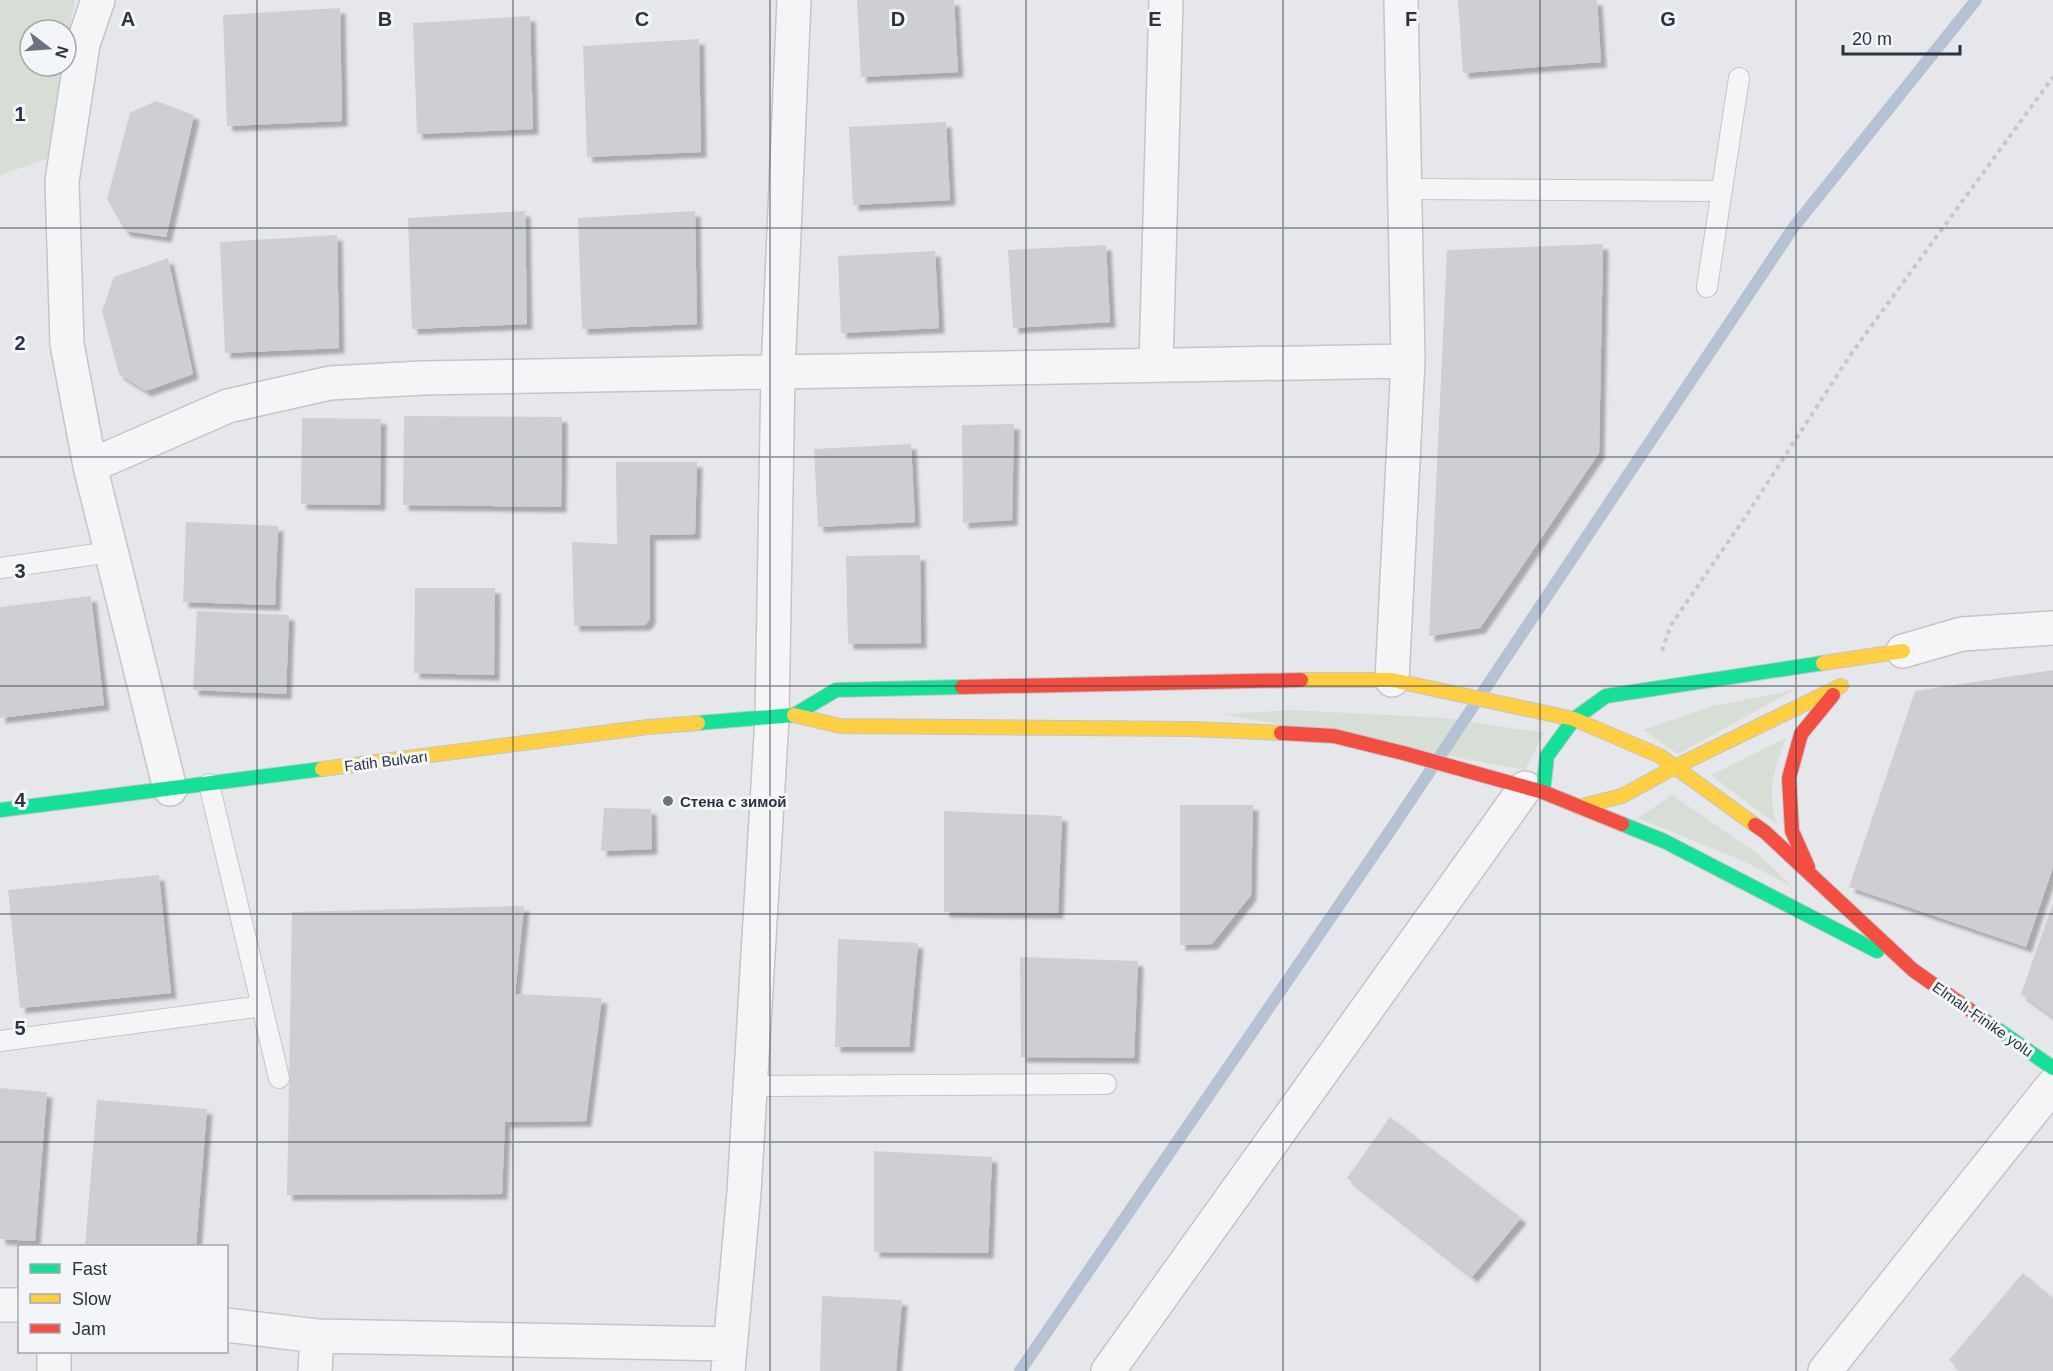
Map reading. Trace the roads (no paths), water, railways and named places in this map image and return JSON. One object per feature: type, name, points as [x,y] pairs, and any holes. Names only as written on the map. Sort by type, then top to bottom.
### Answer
[{"type":"street","points":[[98,0],[83,44],[62,181],[67,344],[90,466],[170,789]]},
{"type":"street","points":[[228,1325],[317,1336],[729,1357],[744,1192],[750,1086],[783,716],[778,372],[794,0]]},
{"type":"street","points":[[1156,365],[1166,0]]},
{"type":"street","points":[[1392,680],[1408,361],[1401,0]]},
{"type":"street","points":[[90,466],[228,406],[330,383],[422,378],[1408,361]]},
{"type":"street","points":[[1108,1371],[1574,719],[1606,696],[1903,651],[1962,634],[2053,628]]},
{"type":"street","points":[[1872,668],[1903,651]]},
{"type":"street","points":[[783,716],[836,690],[1392,680],[1574,719],[1660,756],[1765,832],[1913,970]]},
{"type":"street","points":[[1578,807],[1622,796],[1846,683],[1801,734],[1789,778],[1792,831],[1811,874]]},
{"type":"street","points":[[783,716],[840,726],[1191,729],[1334,736],[1526,787],[1664,841],[1913,970]]},
{"type":"street","name":"Fatih Bulvarı","points":[[0,810],[648,727],[783,716]]},
{"type":"street","name":"Elmalı-Finike yolu","points":[[1913,970],[2053,1068]]},
{"type":"street","points":[[1825,1371],[2053,1085]]},
{"type":"street","points":[[0,1305],[18,1305]]},
{"type":"street","points":[[315,1371],[317,1336]]},
{"type":"street","points":[[54,1353],[54,1371]]},
{"type":"lane","points":[[1707,287],[1739,78]]},
{"type":"lane","points":[[1404,189],[1722,191]]},
{"type":"lane","points":[[0,568],[110,552]]},
{"type":"lane","points":[[209,784],[279,1077]]},
{"type":"lane","points":[[0,1041],[262,1006]]},
{"type":"lane","points":[[750,1086],[1106,1084]]},
{"type":"waterway","points":[[1020,1371],[1390,831],[1793,228],[1976,0]]},
{"type":"place","name":"Стена с зимой","points":[[668,801]]}]
